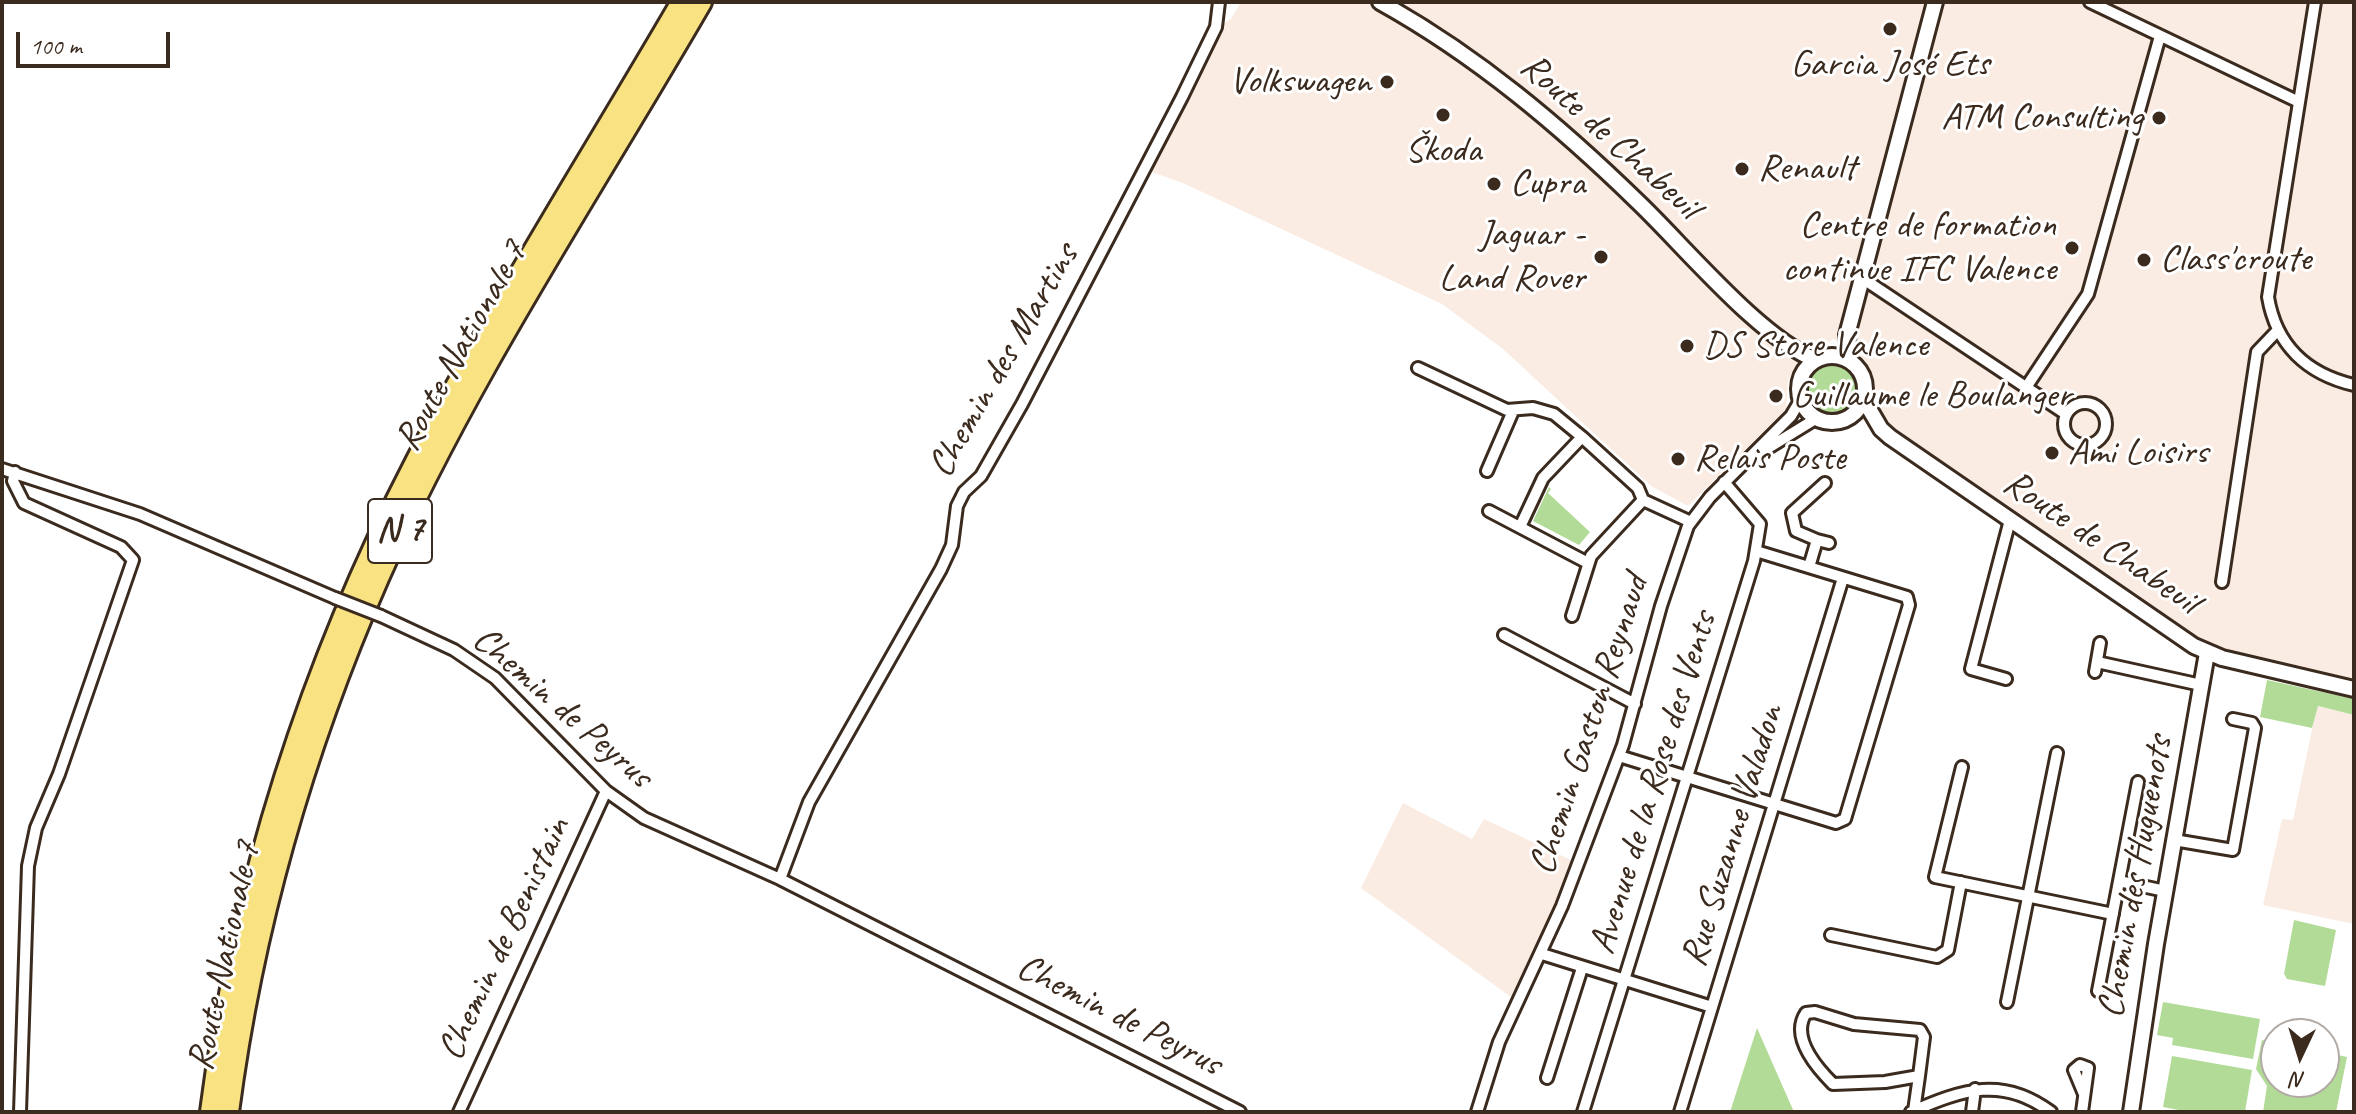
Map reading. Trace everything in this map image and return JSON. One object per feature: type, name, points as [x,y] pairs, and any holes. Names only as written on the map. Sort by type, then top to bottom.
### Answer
[{"type":"highway","points":[[661,38],[676,2]]},
{"type":"highway","name":"Route Nationale 7","points":[[211,1112],[225,1023],[265,847],[312,700],[342,622],[387,520],[445,408],[682,2]]},
{"type":"highway","name":"Route Nationale 7","points":[[228,1112],[257,949],[283,846],[328,703],[378,579],[430,471],[486,368],[701,2]]},
{"type":"main road","name":"Route de Chabeuil","points":[[1380,2],[1476,61],[1542,114],[1780,341],[1802,376]]},
{"type":"main road","points":[[1849,360],[1832,356],[1816,360],[1802,376],[1801,399],[1817,418],[1827,421],[1846,419],[1864,400],[1864,378],[1849,360],[1847,335],[1935,2]]},
{"type":"main road","points":[[1832,356],[1847,335]]},
{"type":"main road","name":"Route de Chabeuil","points":[[1780,341],[1816,360]]},
{"type":"main road","name":"Route de Chabeuil","points":[[1864,400],[1881,429]]},
{"type":"main road","name":"Route de Chabeuil","points":[[1846,419],[1881,429],[2207,653]]},
{"type":"main road","points":[[2207,653],[2354,689]]},
{"type":"main road","name":"Chemin des Huguenots","points":[[2131,1112],[2165,891],[2207,653]]},
{"type":"street","name":"Chemin des Martins","points":[[780,879],[809,802],[941,569],[952,545],[957,506],[964,492],[981,476],[1022,404],[1182,97],[1216,27],[1219,2]]},
{"type":"street","points":[[2090,2],[2110,6],[2160,36],[2299,102]]},
{"type":"street","points":[[2315,2],[2268,297],[2277,331],[2289,350],[2304,364],[2354,385]]},
{"type":"street","points":[[2027,386],[2088,294],[2160,36]]},
{"type":"street","points":[[1862,278],[2066,414]]},
{"type":"street","points":[[2222,582],[2257,352],[2277,331]]},
{"type":"street","points":[[1418,368],[1513,411],[1533,408],[1554,414],[1638,488],[1643,500],[1691,522]]},
{"type":"street","name":"Chemin Gaston Reynaud","points":[[1747,461],[1754,449],[1791,416],[1801,399]]},
{"type":"street","points":[[2076,404],[2096,406],[2105,417],[2102,437],[2090,445],[2076,444],[2066,434],[2066,414],[2076,404]]},
{"type":"street","points":[[1487,471],[1513,411]]},
{"type":"street","name":"Chemin Gaston Reynaud","points":[[1477,1112],[1499,1042],[1542,954],[1619,756],[1661,606],[1691,522],[1724,482],[1747,461],[1817,418]]},
{"type":"street","points":[[1520,527],[1543,478],[1582,437]]},
{"type":"street","name":"Chemin de Peyrus","points":[[2,469],[140,514],[454,650],[495,678],[606,791],[644,818],[780,879],[1240,1112]]},
{"type":"street","points":[[15,472],[13,481],[24,503],[121,547],[133,560],[33,841],[28,866],[20,1112]]},
{"type":"street","name":"Avenue de la Rose des Vents","points":[[1583,1112],[1756,551],[1758,520],[1724,482]]},
{"type":"street","points":[[1825,483],[1792,513],[1796,531],[1829,543]]},
{"type":"street","points":[[1572,616],[1588,563],[1643,500]]},
{"type":"street","points":[[1489,511],[1588,563]]},
{"type":"street","points":[[2006,679],[1971,669],[2010,520]]},
{"type":"street","points":[[1809,567],[1817,540]]},
{"type":"street","points":[[1619,756],[1836,823],[1845,819],[1909,605],[1907,597],[1756,551]]},
{"type":"street","name":"Rue Suzanne Valadon","points":[[1680,1112],[1843,578]]},
{"type":"street","points":[[1504,635],[1635,704]]},
{"type":"street","points":[[2100,643],[2096,667],[2201,685]]},
{"type":"street","points":[[2174,840],[2233,850],[2255,728],[2252,723],[2233,719]]},
{"type":"street","points":[[2007,1002],[2057,753]]},
{"type":"street","points":[[1962,767],[1935,877],[2113,914]]},
{"type":"street","points":[[2098,991],[2138,782]]},
{"type":"street","name":"Chemin de Benistain","points":[[459,1112],[606,791]]},
{"type":"street","points":[[2119,881],[2165,891]]},
{"type":"street","points":[[1831,935],[1937,957],[1948,950],[1961,882]]},
{"type":"street","points":[[1542,954],[1712,1007]]},
{"type":"street","points":[[1547,1078],[1582,968]]},
{"type":"street","points":[[1912,1111],[1919,1076],[1924,1037],[1920,1030],[1854,1024],[1815,1012],[1806,1013],[1801,1020],[1813,1064],[1833,1084],[1885,1082],[1919,1076]]},
{"type":"street","points":[[1912,1111],[1975,1089],[2014,1091],[2032,1098],[2051,1112]]},
{"type":"street","points":[[1972,1112],[1975,1089]]},
{"type":"street","points":[[2082,1112],[2084,1094]]},
{"type":"shaded area","points":[[1241,2],[2354,2],[2354,686],[2215,651],[1890,432],[1872,407],[1873,388],[1856,347],[1833,339],[1820,349],[1807,351],[1788,380],[1786,409],[1688,506],[1651,486],[1503,349],[1442,304],[1185,184],[1144,169],[1216,27],[1231,19]]},
{"type":"shaded area","points":[[2317,706],[2354,715],[2354,924],[2263,905],[2282,819],[2293,820]]},
{"type":"shaded area","points":[[1403,803],[1472,839],[1484,819],[1573,861],[1561,904],[1515,1000],[1361,888]]},
{"type":"green space","points":[[1833,362],[1852,370],[1860,389],[1852,408],[1833,416],[1814,408],[1806,389],[1814,370]]},
{"type":"green space","points":[[1549,487],[1548,493],[1590,532],[1579,545],[1533,521]]},
{"type":"green space","points":[[2267,680],[2354,699],[2354,715],[2318,706],[2312,728],[2260,717]]},
{"type":"green space","points":[[2294,920],[2336,930],[2325,986],[2287,979],[2284,974]]},
{"type":"green space","points":[[2163,1002],[2260,1019],[2253,1059],[2172,1045],[2173,1038],[2157,1035]]},
{"type":"green space","points":[[1757,1028],[1794,1112],[1730,1112]]},
{"type":"green space","points":[[2260,1050],[2260,1075],[2256,1069]]},
{"type":"green space","points":[[2340,1055],[2347,1057],[2340,1092]]},
{"type":"green space","points":[[2172,1056],[2252,1070],[2245,1112],[2189,1112],[2163,1107]]},
{"type":"green space","points":[[2265,1098],[2339,1098],[2336,1112],[2263,1112]]},
{"type":"place","name":"Garcia José Ets","points":[[1890,29]]},
{"type":"place","name":"Volkswagen","points":[[1387,82]]},
{"type":"place","name":"Škoda","points":[[1443,115]]},
{"type":"place","name":"ATM Consulting","points":[[2159,118]]},
{"type":"place","name":"Renault","points":[[1742,169]]},
{"type":"place","name":"Cupra","points":[[1494,184]]},
{"type":"place","name":"Centre de formation continue IFC Valence","points":[[2072,248]]},
{"type":"place","name":"Jaguar - Land Rover","points":[[1601,257]]},
{"type":"place","name":"Class'croute","points":[[2144,260]]},
{"type":"place","name":"DS Store Valence","points":[[1687,346]]},
{"type":"place","name":"Guillaume le Boulanger","points":[[1776,396]]},
{"type":"place","name":"Ami Loisirs","points":[[2052,453]]},
{"type":"place","name":"Relais Poste","points":[[1678,459]]}]
